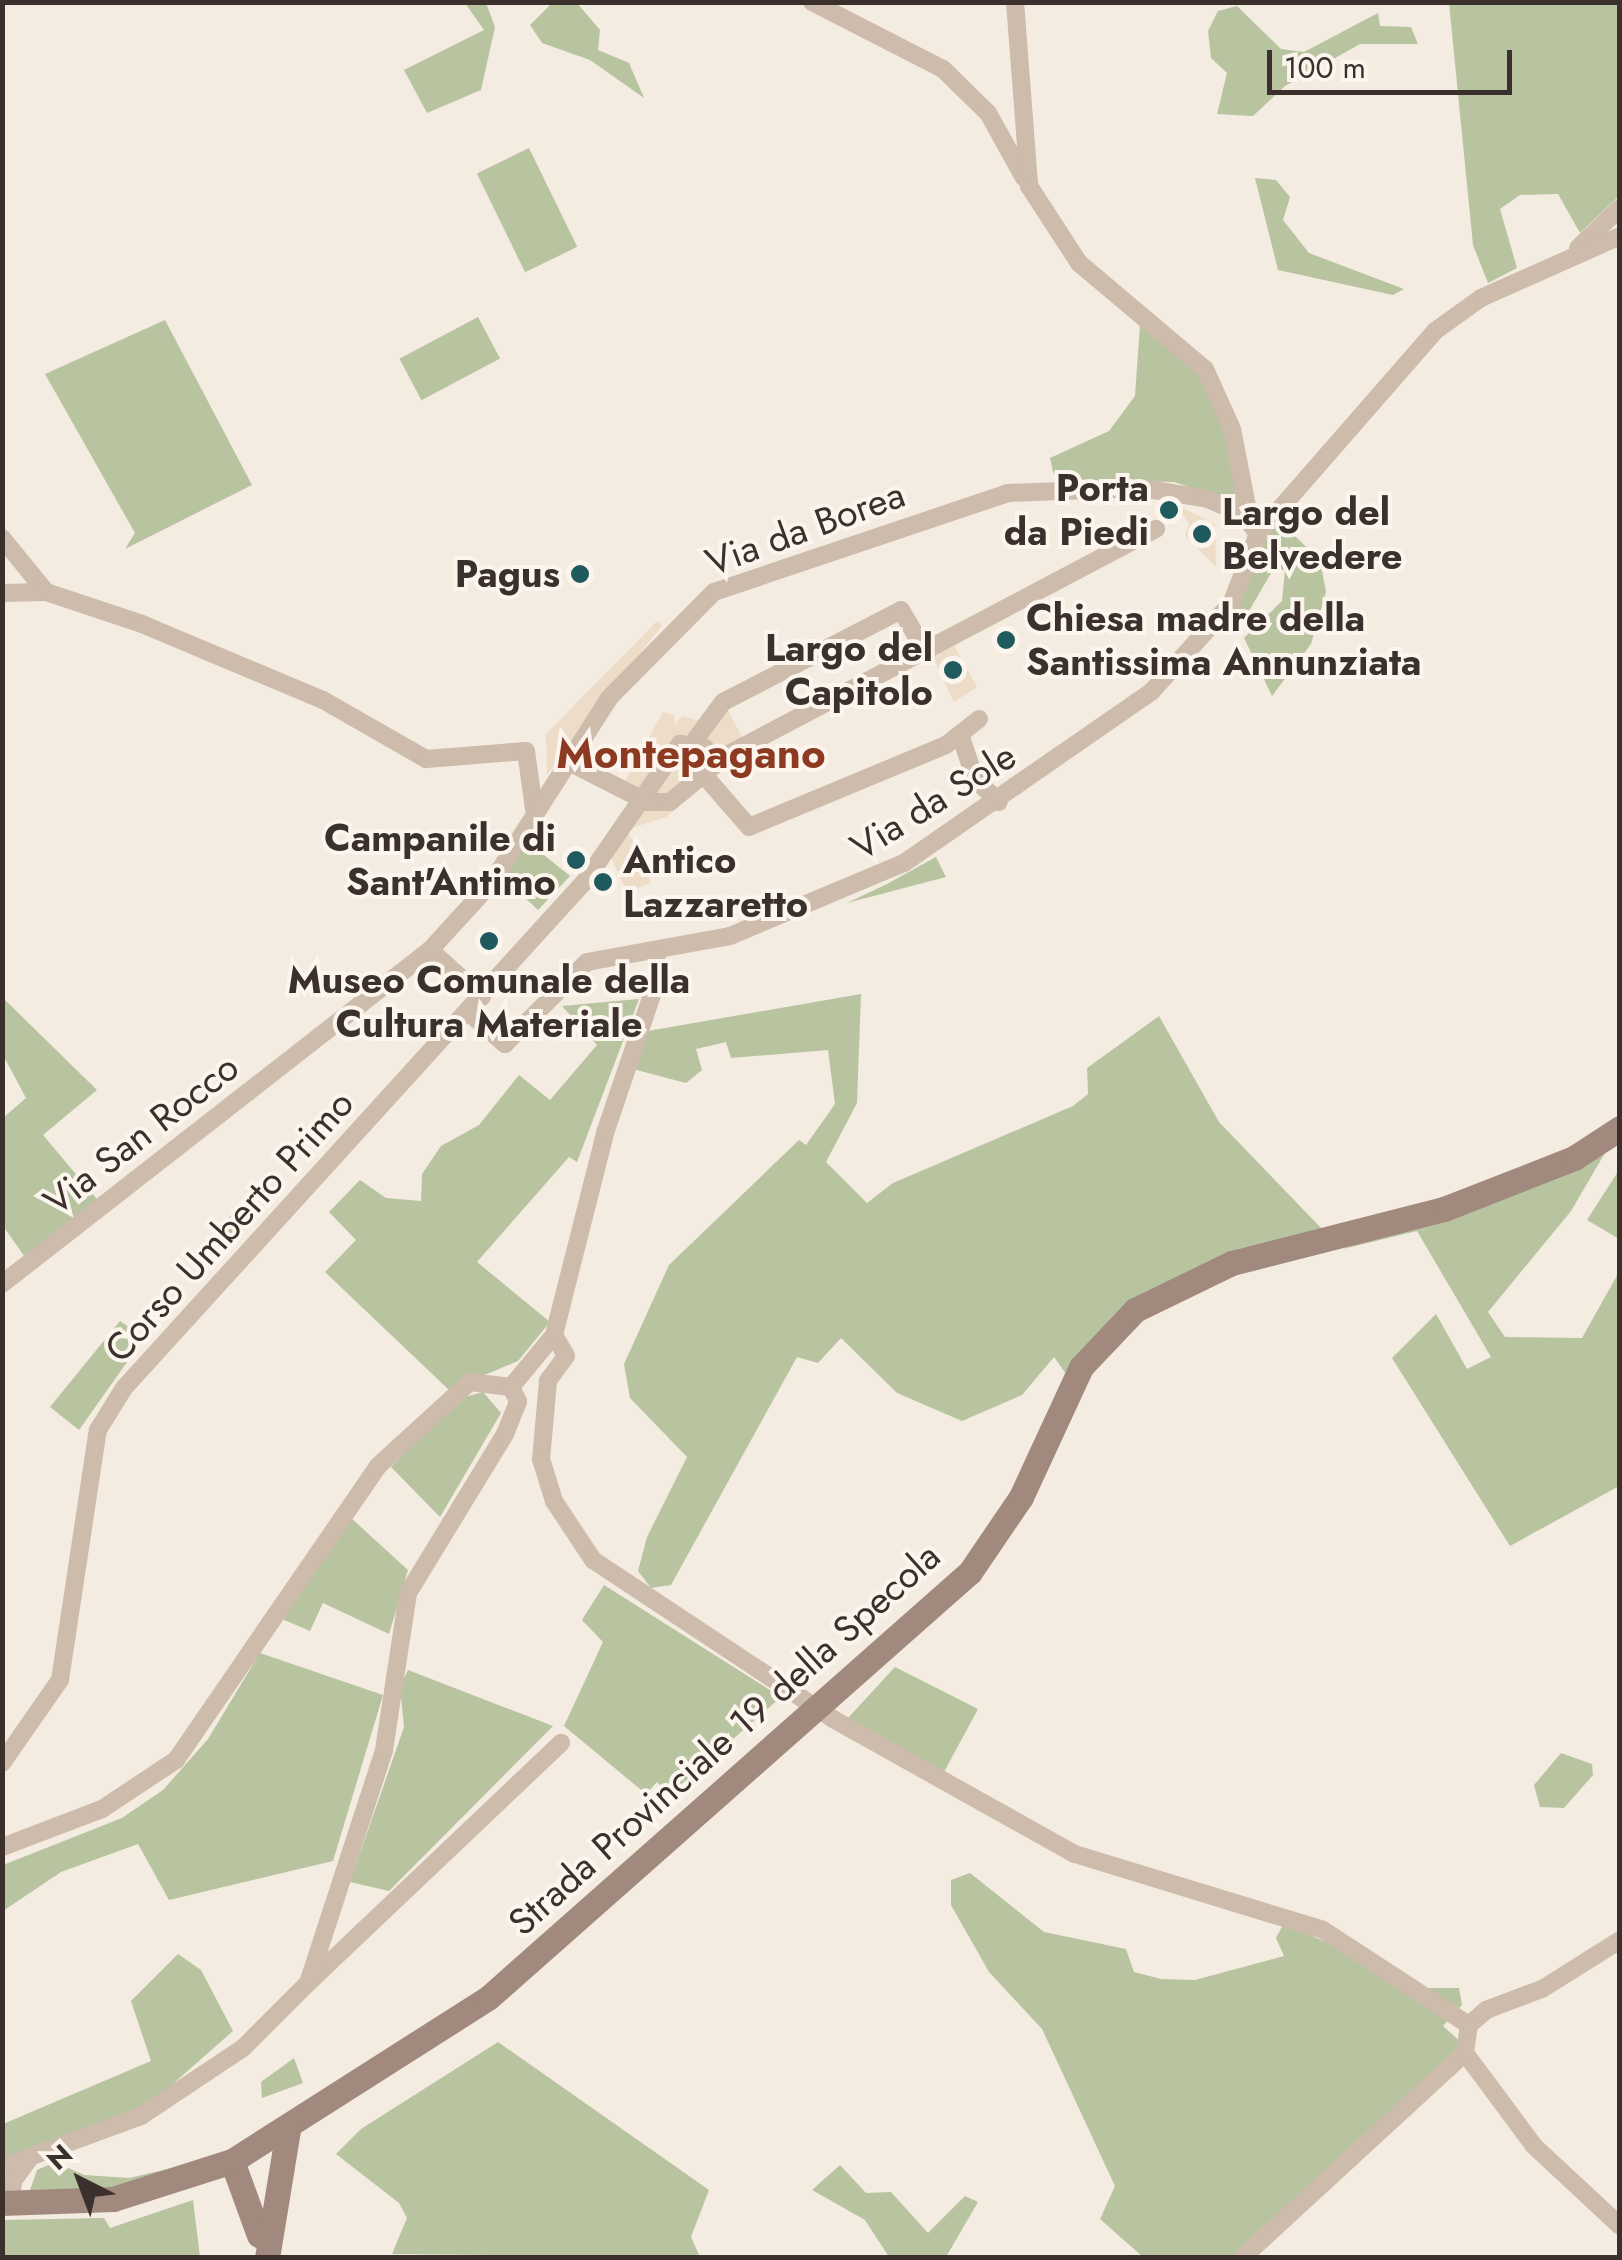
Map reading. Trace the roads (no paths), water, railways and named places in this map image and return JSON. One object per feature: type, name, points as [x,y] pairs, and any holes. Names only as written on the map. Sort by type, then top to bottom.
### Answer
[{"type":"main road","name":"Strada Provinciale 19 della Specola","points":[[7,2203],[113,2199],[232,2161],[288,2130],[488,1998],[970,1572],[1021,1497],[1081,1367],[1135,1310],[1232,1262],[1444,1210],[1574,1158],[1620,1128]]},
{"type":"main road","points":[[266,2258],[270,2196],[288,2130]]},
{"type":"main road","points":[[232,2161],[266,2258]]},
{"type":"street","points":[[812,2],[901,43],[964,87],[1079,263],[1205,369],[1232,428],[1254,528]]},
{"type":"street","points":[[1015,2],[1029,186]]},
{"type":"street","points":[[1574,252],[1620,208]]},
{"type":"street","points":[[1254,528],[1435,331],[1574,252],[1620,236]]},
{"type":"street","name":"Via da Borea","points":[[497,875],[567,761],[693,607],[885,530],[1008,492],[1086,488],[1208,499],[1254,528]]},
{"type":"street","name":"Via da Sole","points":[[468,1012],[505,1044],[587,962],[656,954],[852,890],[999,802],[1152,690],[1232,602],[1254,528]]},
{"type":"street","points":[[567,761],[647,802],[670,802],[748,746],[974,622],[1156,529]]},
{"type":"street","points":[[2,538],[46,592]]},
{"type":"street","points":[[2,593],[46,592],[323,700],[426,759],[526,751],[533,814]]},
{"type":"street","points":[[647,802],[669,756],[695,740],[724,702],[901,610],[925,651]]},
{"type":"street","points":[[704,776],[749,827],[960,737],[978,719]]},
{"type":"street","points":[[960,737],[974,779],[999,802]]},
{"type":"street","points":[[695,740],[709,758],[704,776]]},
{"type":"street","name":"Corso Umberto Primo","points":[[2,1763],[60,1680],[98,1430],[124,1388],[482,997],[647,802]]},
{"type":"street","name":"Via San Rocco","points":[[2,1284],[430,950],[497,875]]},
{"type":"street","points":[[430,950],[482,997]]},
{"type":"street","points":[[511,1386],[554,1335],[658,977],[656,954]]},
{"type":"street","points":[[554,1335],[566,1356],[548,1382],[540,1459],[573,1533],[594,1560],[818,1705],[1076,1854],[1323,1930],[1469,2025]]},
{"type":"street","points":[[2,1847],[102,1809],[176,1760],[378,1466],[470,1382],[511,1386]]},
{"type":"street","points":[[308,1983],[384,1750],[408,1593],[505,1434],[518,1401],[511,1386]]},
{"type":"street","points":[[2,2170],[142,2116],[195,2084],[308,1983],[561,1743]]},
{"type":"street","points":[[1469,2025],[1620,1940]]},
{"type":"street","points":[[1242,2258],[1465,2053],[1469,2025]]},
{"type":"street","points":[[1465,2053],[1534,2146],[1620,2226]]},
{"type":"street","points":[[7,2203],[13,2180],[30,2158]]},
{"type":"place","name":"Porta da Piedi","points":[[1169,510]]},
{"type":"place","name":"Largo del Belvedere","points":[[1202,534]]},
{"type":"place","name":"Pagus","points":[[580,574]]},
{"type":"place","name":"Chiesa madre della Santissima Annunziata","points":[[1006,640]]},
{"type":"place","name":"Largo del Capitolo","points":[[953,670]]},
{"type":"place","name":"Campanile di Sant'Antimo","points":[[576,860]]},
{"type":"place","name":"Antico Lazzaretto","points":[[603,882]]},
{"type":"place","name":"Museo Comunale della Cultura Materiale","points":[[489,941]]},
{"type":"district","name":"Montepagano","points":[[691,754]]}]
